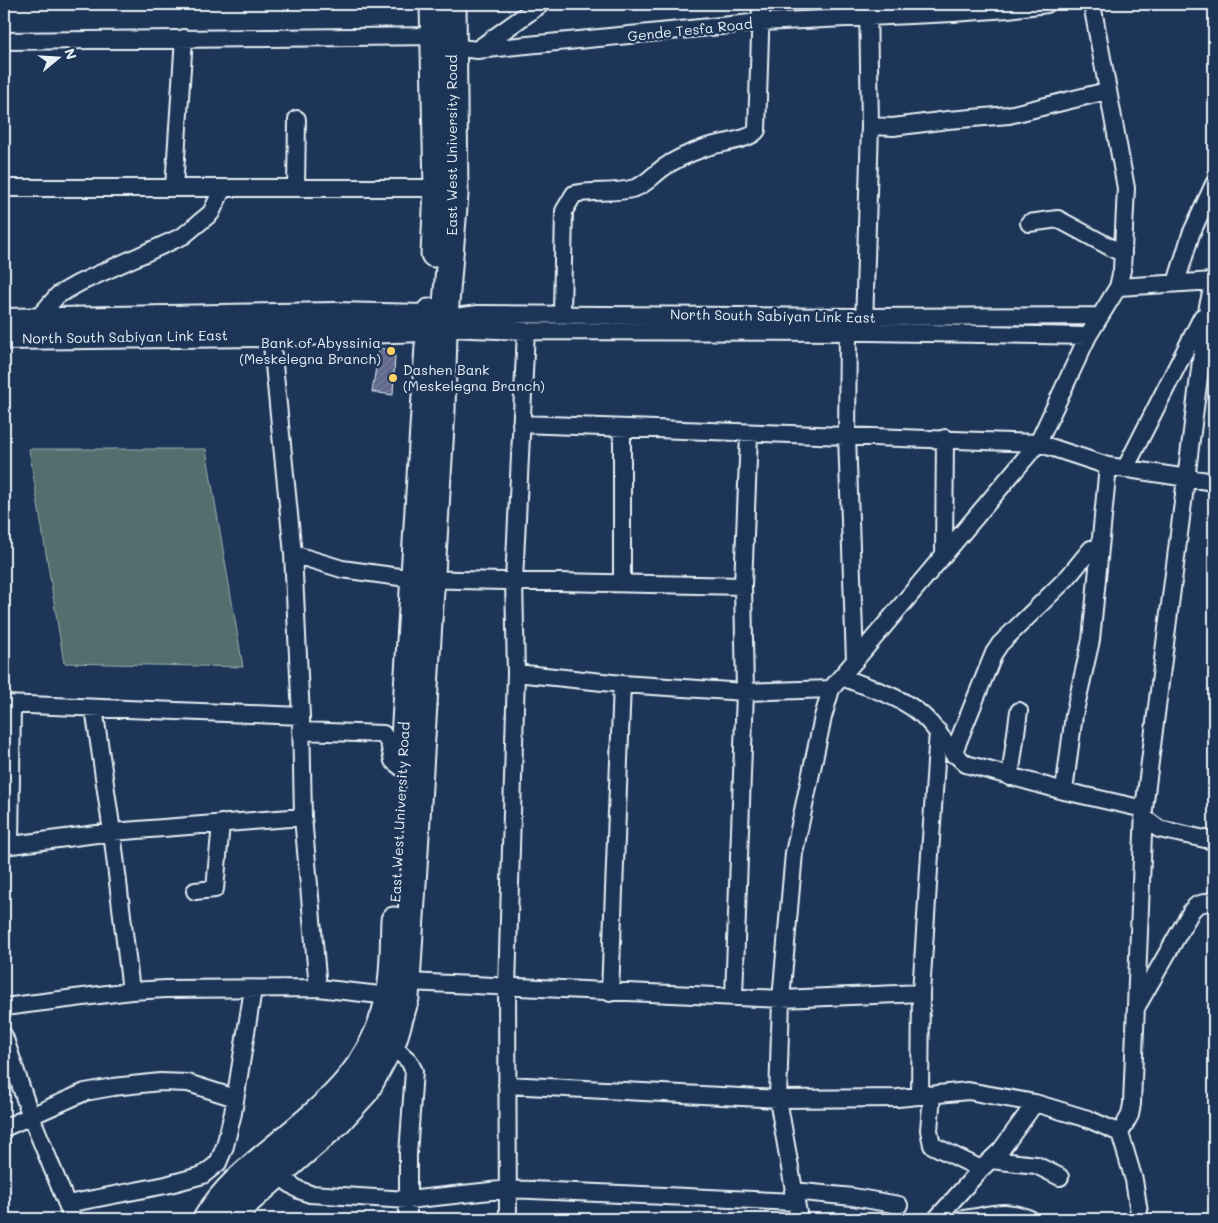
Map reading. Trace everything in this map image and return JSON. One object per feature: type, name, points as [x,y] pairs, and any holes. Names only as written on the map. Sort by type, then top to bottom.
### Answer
[{"type":"main road","name":"East West University Road","points":[[433,4],[443,42],[455,195],[436,323]]},
{"type":"main road","name":"East West University Road","points":[[206,1219],[222,1194],[343,1088],[362,1064],[382,1017],[401,992],[402,768],[442,410],[434,271],[443,42],[453,4]]},
{"type":"main road","name":"North South Sabiyan Link East","points":[[4,320],[335,314],[436,323]]},
{"type":"main road","name":"North South Sabiyan Link East","points":[[4,338],[271,335],[436,323]]},
{"type":"main road","name":"East West University Road","points":[[232,1219],[250,1199],[336,1124],[366,1091],[391,1045],[401,992],[423,580]]},
{"type":"street","points":[[477,50],[541,4]]},
{"type":"street","points":[[562,314],[564,212],[574,194],[634,188],[644,184],[663,168],[690,153],[719,142],[748,138],[754,135],[757,130],[761,4]]},
{"type":"street","name":"Gende Tesfa Road","points":[[4,41],[184,38],[443,42],[477,50],[868,10],[1008,10],[1047,4]]},
{"type":"street","points":[[799,1219],[778,1099],[781,999],[794,853],[823,717],[837,683],[944,554],[991,502],[1038,443],[1098,316],[1118,287],[1123,254],[1126,188],[1092,4]]},
{"type":"street","points":[[855,661],[847,436],[859,327],[870,126],[868,10]]},
{"type":"street","points":[[174,187],[184,38]]},
{"type":"street","points":[[870,126],[893,128],[948,120],[1009,115],[1107,91]]},
{"type":"street","points":[[296,188],[297,119]]},
{"type":"street","points":[[1176,283],[1191,234],[1214,184]]},
{"type":"street","points":[[4,188],[174,187],[222,190],[437,188]]},
{"type":"street","points":[[36,320],[58,295],[79,283],[183,236],[211,213],[222,190]]},
{"type":"street","points":[[1029,223],[1058,219],[1123,254]]},
{"type":"street","points":[[1118,287],[1214,281],[1208,306],[1144,813],[1132,1104],[1130,1115],[1120,1133],[1134,1180],[1140,1219]]},
{"type":"street","points":[[1125,469],[1208,306]]},
{"type":"street","name":"North South Sabiyan Link East","points":[[436,323],[478,314],[562,314],[1088,336]]},
{"type":"street","name":"North South Sabiyan Link East","points":[[436,323],[526,331],[859,327],[1098,316]]},
{"type":"street","points":[[508,1219],[507,988],[516,673],[514,581],[526,331]]},
{"type":"street","points":[[271,335],[292,554],[301,723],[303,817],[318,988]]},
{"type":"street","points":[[521,424],[749,434],[945,438],[1038,443],[1108,466],[1214,482]]},
{"type":"street","points":[[622,428],[622,583]]},
{"type":"street","points":[[734,996],[744,692],[743,586],[749,434]]},
{"type":"street","points":[[944,554],[945,438]]},
{"type":"street","points":[[1064,791],[1074,715],[1091,640],[1108,466]]},
{"type":"street","points":[[953,754],[1000,644],[1033,613],[1091,549],[1099,559]]},
{"type":"street","points":[[292,554],[342,569],[423,580],[743,586]]},
{"type":"street","points":[[516,673],[622,684],[744,692],[837,683],[908,704],[938,731],[953,754],[966,764],[1144,813],[1159,830],[1214,841]]},
{"type":"street","points":[[610,992],[622,684]]},
{"type":"street","points":[[303,817],[112,832],[7,845],[8,704],[94,708],[301,723],[383,734],[389,743],[392,760],[402,768]]},
{"type":"street","points":[[94,708],[112,832],[131,991]]},
{"type":"street","points":[[1010,777],[1019,711]]},
{"type":"street","points":[[938,731],[921,993],[926,1096],[932,1145],[986,1164],[1036,1165],[1060,1177]]},
{"type":"street","points":[[195,891],[215,889],[221,823]]},
{"type":"street","points":[[1135,1010],[1192,910],[1197,905],[1214,900]]},
{"type":"street","points":[[4,1007],[131,991],[318,988],[401,992],[507,988],[781,999],[921,993]]},
{"type":"street","points":[[4,1036],[30,1114],[70,1212],[203,1175],[218,1163],[225,1146],[235,1098],[253,989]]},
{"type":"street","points":[[391,1045],[409,1061],[414,1071],[408,1154],[408,1219]]},
{"type":"street","points":[[4,1128],[30,1114],[85,1092],[160,1082],[188,1084],[235,1098]]},
{"type":"street","points":[[507,1085],[778,1099],[926,1096],[968,1091],[1035,1103],[1088,1119],[1120,1133]]},
{"type":"street","points":[[939,1217],[986,1164],[1035,1103]]},
{"type":"street","points":[[277,1175],[299,1190],[310,1194],[408,1200],[509,1189],[853,1197],[899,1205]]},
{"type":"street","points":[[963,1219],[1004,1212],[1014,1212],[1030,1219]]},
{"type":"street","points":[[939,1217],[959,1219]]},
{"type":"green space","points":[[29,449],[206,449],[243,667],[64,663]]},
{"type":"building","points":[[379,348],[390,350],[395,356],[393,395],[372,392]]},
{"type":"place","name":"Bank of Abyssinia (Meskelegna Branch)","points":[[391,351]]},
{"type":"place","name":"Dashen Bank (Meskelegna Branch)","points":[[393,378]]}]
